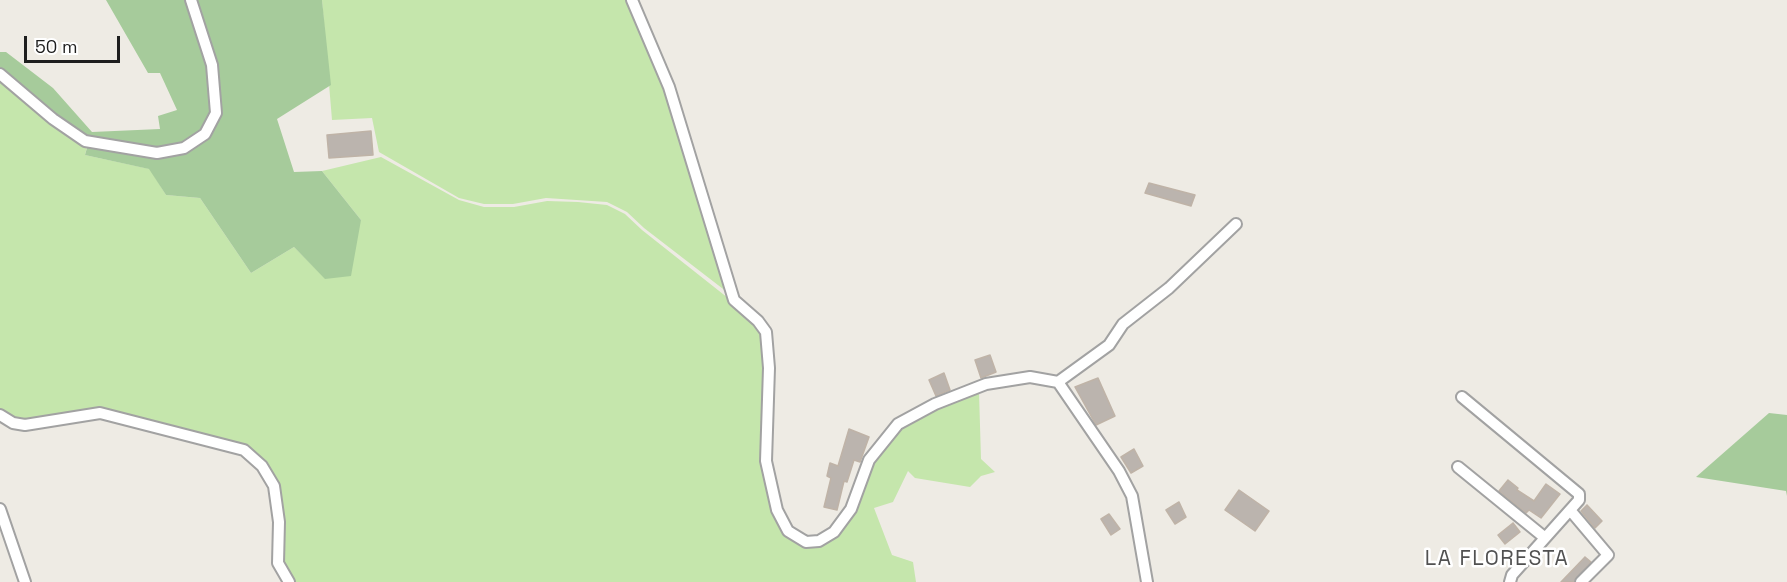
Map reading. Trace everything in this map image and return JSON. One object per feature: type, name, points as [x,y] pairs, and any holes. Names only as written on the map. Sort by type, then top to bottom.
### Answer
[{"type":"street","points":[[0,74],[53,119],[85,141],[157,153],[184,148],[206,134],[216,113],[212,65],[191,0]]},
{"type":"street","points":[[632,0],[669,87],[734,300],[759,321],[766,332],[769,368],[766,461],[777,510],[788,531],[806,542],[819,541],[834,532],[851,509],[869,460],[898,424],[935,404],[986,384],[1030,377],[1058,382],[1119,471],[1132,496],[1147,582]]},
{"type":"street","points":[[1058,382],[1109,345],[1123,324],[1169,288],[1236,224]]},
{"type":"street","points":[[1462,397],[1576,489],[1579,500],[1512,575],[1510,582]]},
{"type":"street","points":[[0,415],[13,423],[26,425],[100,413],[244,450],[262,466],[274,486],[279,522],[279,563],[289,582]]},
{"type":"street","points":[[1458,467],[1544,537]]},
{"type":"street","points":[[0,509],[25,582]]},
{"type":"street","points":[[1570,510],[1608,555],[1581,582]]},
{"type":"green space","points":[[106,0],[322,0],[331,85],[277,119],[294,172],[322,171],[361,220],[351,276],[325,279],[294,247],[251,273],[200,198],[166,195],[149,169],[85,155],[90,137],[56,115],[0,67],[0,52],[6,52],[53,88],[92,132],[160,129],[158,116],[177,110],[160,73],[148,73]]},
{"type":"green space","points":[[322,0],[627,0],[665,89],[727,292],[644,228],[627,212],[607,202],[546,198],[513,204],[484,204],[459,198],[379,152],[372,118],[332,120]]},
{"type":"green space","points":[[0,80],[49,123],[87,147],[85,155],[150,169],[166,195],[200,198],[251,273],[294,247],[325,278],[361,220],[322,171],[381,157],[459,200],[484,207],[514,207],[547,201],[578,202],[607,205],[625,214],[728,298],[755,324],[761,334],[764,368],[762,461],[772,512],[785,535],[804,547],[838,536],[874,462],[901,428],[938,408],[979,392],[981,459],[995,472],[981,476],[970,487],[915,478],[908,471],[893,502],[874,508],[892,555],[913,562],[916,582],[296,582],[290,577],[283,562],[278,484],[247,446],[101,408],[26,420],[14,419],[0,409]]},
{"type":"green space","points":[[1769,413],[1787,415],[1787,496],[1786,491],[1696,477]]},
{"type":"building","points":[[371,131],[373,155],[329,158],[327,135]]},
{"type":"building","points":[[1149,183],[1195,195],[1191,206],[1145,193]]},
{"type":"building","points":[[990,355],[996,372],[981,378],[975,360]]},
{"type":"building","points":[[944,373],[950,390],[936,396],[929,380]]},
{"type":"building","points":[[1098,378],[1115,416],[1096,425],[1075,387]]},
{"type":"building","points":[[849,429],[869,437],[860,462],[854,460],[847,482],[844,481],[837,510],[824,507],[831,478],[827,476],[830,463],[838,466]]},
{"type":"building","points":[[1134,449],[1143,466],[1131,473],[1121,457]]},
{"type":"building","points":[[1508,480],[1518,488],[1517,490],[1534,501],[1546,484],[1560,494],[1541,518],[1529,510],[1526,513],[1499,491]]},
{"type":"building","points":[[1239,490],[1269,511],[1255,531],[1225,510]]},
{"type":"building","points":[[1179,502],[1186,517],[1175,524],[1166,510]]},
{"type":"building","points":[[1587,505],[1602,521],[1595,528],[1581,511]]},
{"type":"building","points":[[1109,514],[1120,529],[1111,535],[1101,519]]},
{"type":"building","points":[[1513,523],[1520,532],[1505,544],[1498,535]]},
{"type":"building","points":[[1585,557],[1591,562],[1574,582],[1561,582]]},
{"type":"district","name":"LA FLORESTA","points":[[1497,559]]}]
